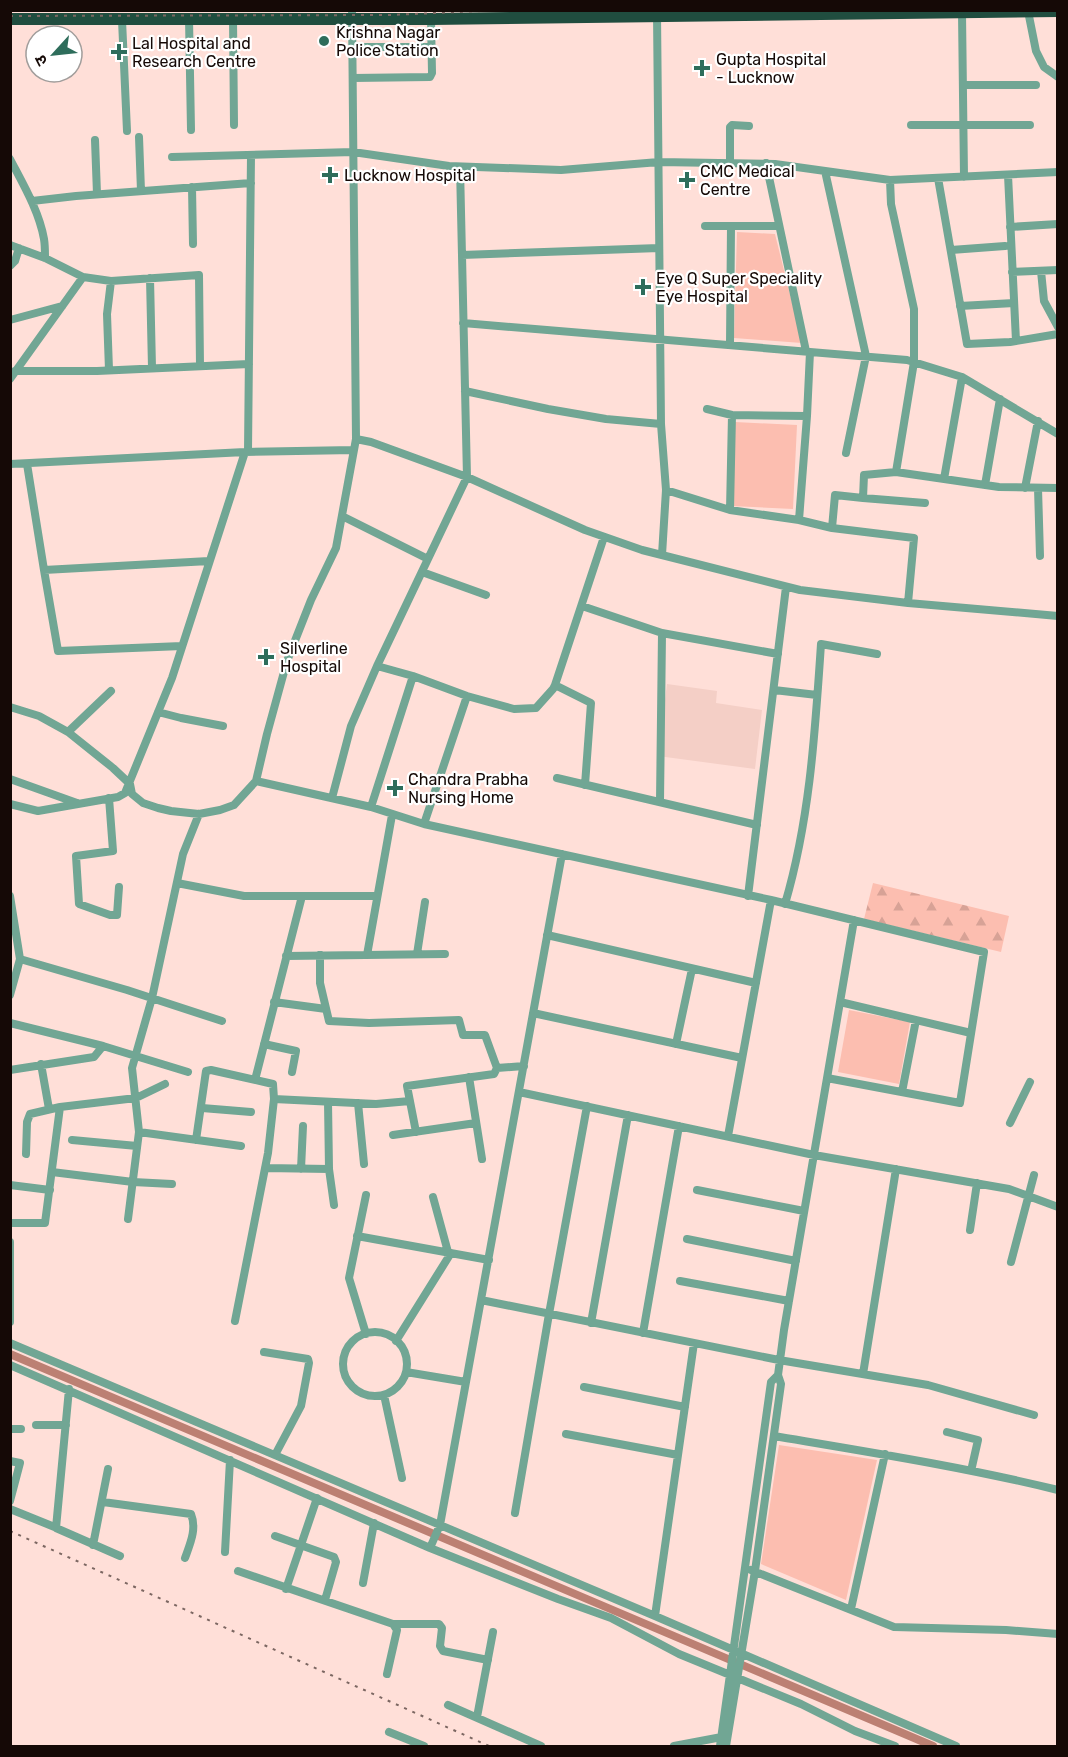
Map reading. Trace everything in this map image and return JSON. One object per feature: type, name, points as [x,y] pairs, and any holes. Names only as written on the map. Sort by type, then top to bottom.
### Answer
[{"type":"highway","points":[[10,19],[59,15],[122,20],[214,15],[232,18],[353,14],[431,19],[657,13],[1058,11]]},
{"type":"street","points":[[1028,11],[1036,51],[1044,67],[1058,76]]},
{"type":"street","points":[[657,13],[661,424],[666,490],[662,555]]},
{"type":"street","points":[[962,13],[964,177]]},
{"type":"street","points":[[10,707],[39,716],[68,732],[130,784],[132,794],[143,803],[171,811],[199,814],[220,810],[234,805],[255,781],[287,660],[311,600],[336,548],[356,439],[353,14]]},
{"type":"street","points":[[189,18],[191,130]]},
{"type":"street","points":[[232,18],[234,125]]},
{"type":"street","points":[[353,78],[430,77],[432,73],[431,19]]},
{"type":"street","points":[[122,20],[127,131]]},
{"type":"street","points":[[353,46],[432,47]]},
{"type":"street","points":[[963,85],[1036,85]]},
{"type":"street","points":[[730,163],[730,127],[732,124],[749,126]]},
{"type":"street","points":[[911,126],[1030,125]]},
{"type":"street","points":[[139,137],[141,191]]},
{"type":"street","points":[[94,140],[97,194]]},
{"type":"street","points":[[172,157],[353,152],[460,167],[561,170],[659,162],[766,163],[890,180],[1058,172]]},
{"type":"street","points":[[10,804],[38,812],[122,795],[130,784],[158,712],[246,452],[251,155]]},
{"type":"street","points":[[10,159],[32,201],[45,239],[45,258]]},
{"type":"street","points":[[766,163],[808,352],[807,417],[799,520]]},
{"type":"street","points":[[332,798],[351,726],[467,477],[460,167]]},
{"type":"street","points":[[825,171],[866,356],[846,453]]},
{"type":"street","points":[[1008,175],[1016,341]]},
{"type":"street","points":[[938,178],[966,344],[1016,341],[1058,334]]},
{"type":"street","points":[[890,180],[891,204],[914,309],[914,362],[896,472]]},
{"type":"street","points":[[32,201],[251,183]]},
{"type":"street","points":[[192,187],[193,244]]},
{"type":"street","points":[[1010,227],[1058,224]]},
{"type":"street","points":[[705,226],[779,226]]},
{"type":"street","points":[[730,345],[731,226]]},
{"type":"street","points":[[10,266],[15,261],[15,246],[83,277],[111,281],[199,275],[200,366]]},
{"type":"street","points":[[951,250],[1005,246]]},
{"type":"street","points":[[462,255],[659,248]]},
{"type":"street","points":[[1012,272],[1058,270]]},
{"type":"street","points":[[1041,271],[1044,300],[1058,327]]},
{"type":"street","points":[[14,370],[83,277]]},
{"type":"street","points":[[150,278],[152,368]]},
{"type":"street","points":[[109,370],[106,314],[111,281]]},
{"type":"street","points":[[960,306],[1014,303]]},
{"type":"street","points":[[10,320],[62,306]]},
{"type":"street","points":[[464,323],[907,360],[962,377],[1058,434]]},
{"type":"street","points":[[14,370],[97,371],[249,364]]},
{"type":"street","points":[[944,479],[962,377]]},
{"type":"street","points":[[465,391],[606,419],[661,424]]},
{"type":"street","points":[[985,485],[1000,399]]},
{"type":"street","points":[[707,409],[732,415],[807,417]]},
{"type":"street","points":[[730,510],[732,415]]},
{"type":"street","points":[[1024,488],[1038,421]]},
{"type":"street","points":[[356,439],[372,442],[467,477],[604,537],[662,555],[786,587],[908,603],[1058,616]]},
{"type":"street","points":[[10,464],[246,452],[354,450]]},
{"type":"street","points":[[27,464],[58,651],[182,646]]},
{"type":"street","points":[[863,498],[864,475],[896,472],[985,485],[1058,488]]},
{"type":"street","points":[[1038,488],[1040,556]]},
{"type":"street","points":[[666,490],[730,510],[799,520],[832,528],[914,538],[908,603]]},
{"type":"street","points":[[832,528],[835,495],[924,503]]},
{"type":"street","points":[[342,516],[428,559]]},
{"type":"street","points":[[377,666],[514,709],[536,708],[555,685],[604,537]]},
{"type":"street","points":[[44,570],[209,561]]},
{"type":"street","points":[[422,572],[486,595]]},
{"type":"street","points":[[748,896],[786,587]]},
{"type":"street","points":[[582,606],[662,633],[778,654]]},
{"type":"street","points":[[660,802],[662,633]]},
{"type":"street","points":[[785,904],[796,867],[812,773],[821,644],[877,654]]},
{"type":"street","points":[[371,807],[412,676]]},
{"type":"street","points":[[555,685],[591,702],[585,785]]},
{"type":"street","points":[[774,690],[817,695]]},
{"type":"street","points":[[68,732],[111,691]]},
{"type":"street","points":[[424,824],[467,696]]},
{"type":"street","points":[[158,712],[223,726]]},
{"type":"street","points":[[557,778],[757,825]]},
{"type":"street","points":[[10,780],[78,803]]},
{"type":"street","points":[[255,781],[371,807],[424,824],[771,900],[984,952],[960,1103],[827,1078]]},
{"type":"street","points":[[109,798],[113,851],[76,856],[79,904],[110,915],[117,915],[118,887]]},
{"type":"street","points":[[128,1219],[139,1132],[132,1068],[152,998],[183,854],[199,814]]},
{"type":"street","points":[[367,955],[392,814]]},
{"type":"street","points":[[431,1545],[440,1527],[562,854]]},
{"type":"street","points":[[177,884],[244,896],[377,896]]},
{"type":"street","points":[[10,896],[20,959],[10,995]]},
{"type":"street","points":[[255,1080],[302,896]]},
{"type":"street","points":[[728,1136],[771,900]]},
{"type":"street","points":[[417,954],[425,902]]},
{"type":"street","points":[[736,1654],[755,1571],[781,1383],[778,1375],[779,1360],[854,920]]},
{"type":"street","points":[[547,936],[756,983]]},
{"type":"street","points":[[286,956],[445,954]]},
{"type":"street","points":[[320,956],[320,983],[328,1021],[369,1023],[459,1020],[463,1035],[485,1035],[497,1068],[494,1074],[407,1086],[416,1132]]},
{"type":"street","points":[[20,959],[222,1021]]},
{"type":"street","points":[[676,1044],[692,969]]},
{"type":"street","points":[[274,1002],[326,1010]]},
{"type":"street","points":[[840,1002],[971,1033]]},
{"type":"street","points":[[533,1013],[742,1058]]},
{"type":"street","points":[[902,1092],[916,1020]]},
{"type":"street","points":[[10,1023],[136,1055],[188,1072]]},
{"type":"street","points":[[264,1044],[296,1051],[292,1072]]},
{"type":"street","points":[[10,1070],[94,1056],[103,1046]]},
{"type":"street","points":[[41,1064],[49,1109]]},
{"type":"street","points":[[497,1068],[524,1066]]},
{"type":"street","points":[[196,1140],[206,1071],[211,1070],[273,1084],[274,1099],[265,1168],[235,1321]]},
{"type":"street","points":[[469,1077],[482,1159]]},
{"type":"street","points":[[1010,1122],[1030,1082]]},
{"type":"street","points":[[26,1154],[27,1122],[30,1114],[60,1107],[135,1098],[165,1084]]},
{"type":"street","points":[[519,1092],[814,1155],[1009,1189],[1058,1207]]},
{"type":"street","points":[[274,1099],[376,1104],[410,1101]]},
{"type":"street","points":[[328,1102],[329,1169],[334,1205]]},
{"type":"street","points":[[358,1103],[364,1164]]},
{"type":"street","points":[[515,1513],[587,1106]]},
{"type":"street","points":[[10,1223],[45,1223],[60,1107]]},
{"type":"street","points":[[202,1108],[251,1112]]},
{"type":"street","points":[[591,1323],[628,1115]]},
{"type":"street","points":[[393,1135],[476,1123]]},
{"type":"street","points":[[301,1169],[303,1126]]},
{"type":"street","points":[[643,1333],[679,1126]]},
{"type":"street","points":[[139,1132],[241,1146]]},
{"type":"street","points":[[72,1140],[137,1146]]},
{"type":"street","points":[[265,1168],[329,1169]]},
{"type":"street","points":[[862,1374],[896,1169]]},
{"type":"street","points":[[52,1172],[133,1182],[172,1184]]},
{"type":"street","points":[[1011,1262],[1034,1175]]},
{"type":"street","points":[[970,1230],[977,1183]]},
{"type":"street","points":[[10,1185],[50,1190]]},
{"type":"street","points":[[697,1190],[804,1211]]},
{"type":"street","points":[[366,1195],[349,1278],[366,1334]]},
{"type":"street","points":[[396,1341],[449,1253],[433,1197]]},
{"type":"street","points":[[357,1236],[489,1260]]},
{"type":"street","points":[[687,1239],[796,1261]]},
{"type":"street","points":[[10,1242],[10,1322]]},
{"type":"street","points":[[680,1281],[789,1301]]},
{"type":"street","points":[[481,1300],[779,1360],[928,1385],[1034,1415]]},
{"type":"street","points":[[380,1333],[390,1336],[400,1344],[406,1355],[406,1372],[403,1380],[397,1388],[384,1395],[374,1396],[360,1392],[349,1383],[345,1373],[344,1360],[347,1349],[355,1340],[366,1334],[380,1333]]},
{"type":"street","points":[[10,1343],[956,1746]]},
{"type":"street","points":[[654,1616],[694,1343]]},
{"type":"street","points":[[264,1352],[308,1359],[309,1363],[301,1406],[275,1455]]},
{"type":"street","points":[[10,1365],[375,1523],[558,1599],[611,1618],[680,1654],[733,1674],[855,1731],[895,1746]]},
{"type":"street","points":[[406,1372],[466,1382]]},
{"type":"street","points":[[726,1746],[723,1740],[771,1382],[778,1375]]},
{"type":"street","points":[[584,1387],[685,1407]]},
{"type":"street","points":[[57,1528],[69,1389]]},
{"type":"street","points":[[384,1395],[402,1478]]},
{"type":"street","points":[[36,1425],[66,1425]]},
{"type":"street","points":[[10,1429],[21,1429]]},
{"type":"street","points":[[947,1432],[978,1440],[971,1471]]},
{"type":"street","points":[[566,1434],[678,1455]]},
{"type":"street","points":[[774,1436],[885,1454],[1058,1490]]},
{"type":"street","points":[[851,1609],[885,1454]]},
{"type":"street","points":[[225,1552],[231,1460]]},
{"type":"street","points":[[10,1461],[20,1463],[10,1501]]},
{"type":"street","points":[[93,1545],[108,1469]]},
{"type":"street","points":[[286,1589],[317,1498]]},
{"type":"street","points":[[103,1502],[191,1514],[193,1534],[185,1558]]},
{"type":"street","points":[[10,1509],[120,1556]]},
{"type":"street","points":[[363,1583],[375,1523]]},
{"type":"street","points":[[274,1536],[334,1557],[336,1562],[325,1600]]},
{"type":"street","points":[[746,1568],[894,1627],[1058,1634]]},
{"type":"street","points":[[238,1571],[393,1624],[439,1624],[442,1628],[440,1646],[443,1651],[488,1660]]},
{"type":"street","points":[[387,1674],[397,1630],[393,1624]]},
{"type":"street","points":[[477,1717],[493,1632]]},
{"type":"street","points":[[448,1705],[542,1746]]},
{"type":"street","points":[[389,1732],[409,1744],[424,1746]]},
{"type":"street","points":[[674,1746],[723,1740]]},
{"type":"shaded area","points":[[667,684],[717,691],[716,703],[762,710],[755,769],[658,756]]},
{"type":"green space","points":[[737,232],[775,234],[802,343],[734,338]]},
{"type":"green space","points":[[735,422],[797,425],[793,509],[731,506]]},
{"type":"green space","points":[[873,883],[1009,916],[1001,952],[864,919]]},
{"type":"green space","points":[[849,1010],[910,1022],[899,1084],[838,1072]]},
{"type":"green space","points":[[779,1445],[877,1460],[846,1600],[761,1564]]},
{"type":"waterway","points":[[10,1354],[933,1746]]},
{"type":"railway","points":[[10,16],[389,15],[506,10]]},
{"type":"railway","points":[[10,1531],[489,1746]]},
{"type":"place","name":"Krishna Nagar Police Station","points":[[324,41]]},
{"type":"place","name":"Lal Hospital and Research Centre","points":[[119,52]]},
{"type":"place","name":"Gupta Hospital - Lucknow","points":[[702,68]]},
{"type":"place","name":"Lucknow Hospital","points":[[330,175]]},
{"type":"place","name":"CMC Medical Centre","points":[[687,180]]},
{"type":"place","name":"Eye Q Super Speciality Eye Hospital","points":[[643,287]]},
{"type":"place","name":"Silverline Hospital","points":[[266,657]]},
{"type":"place","name":"Chandra Prabha Nursing Home","points":[[395,788]]}]
